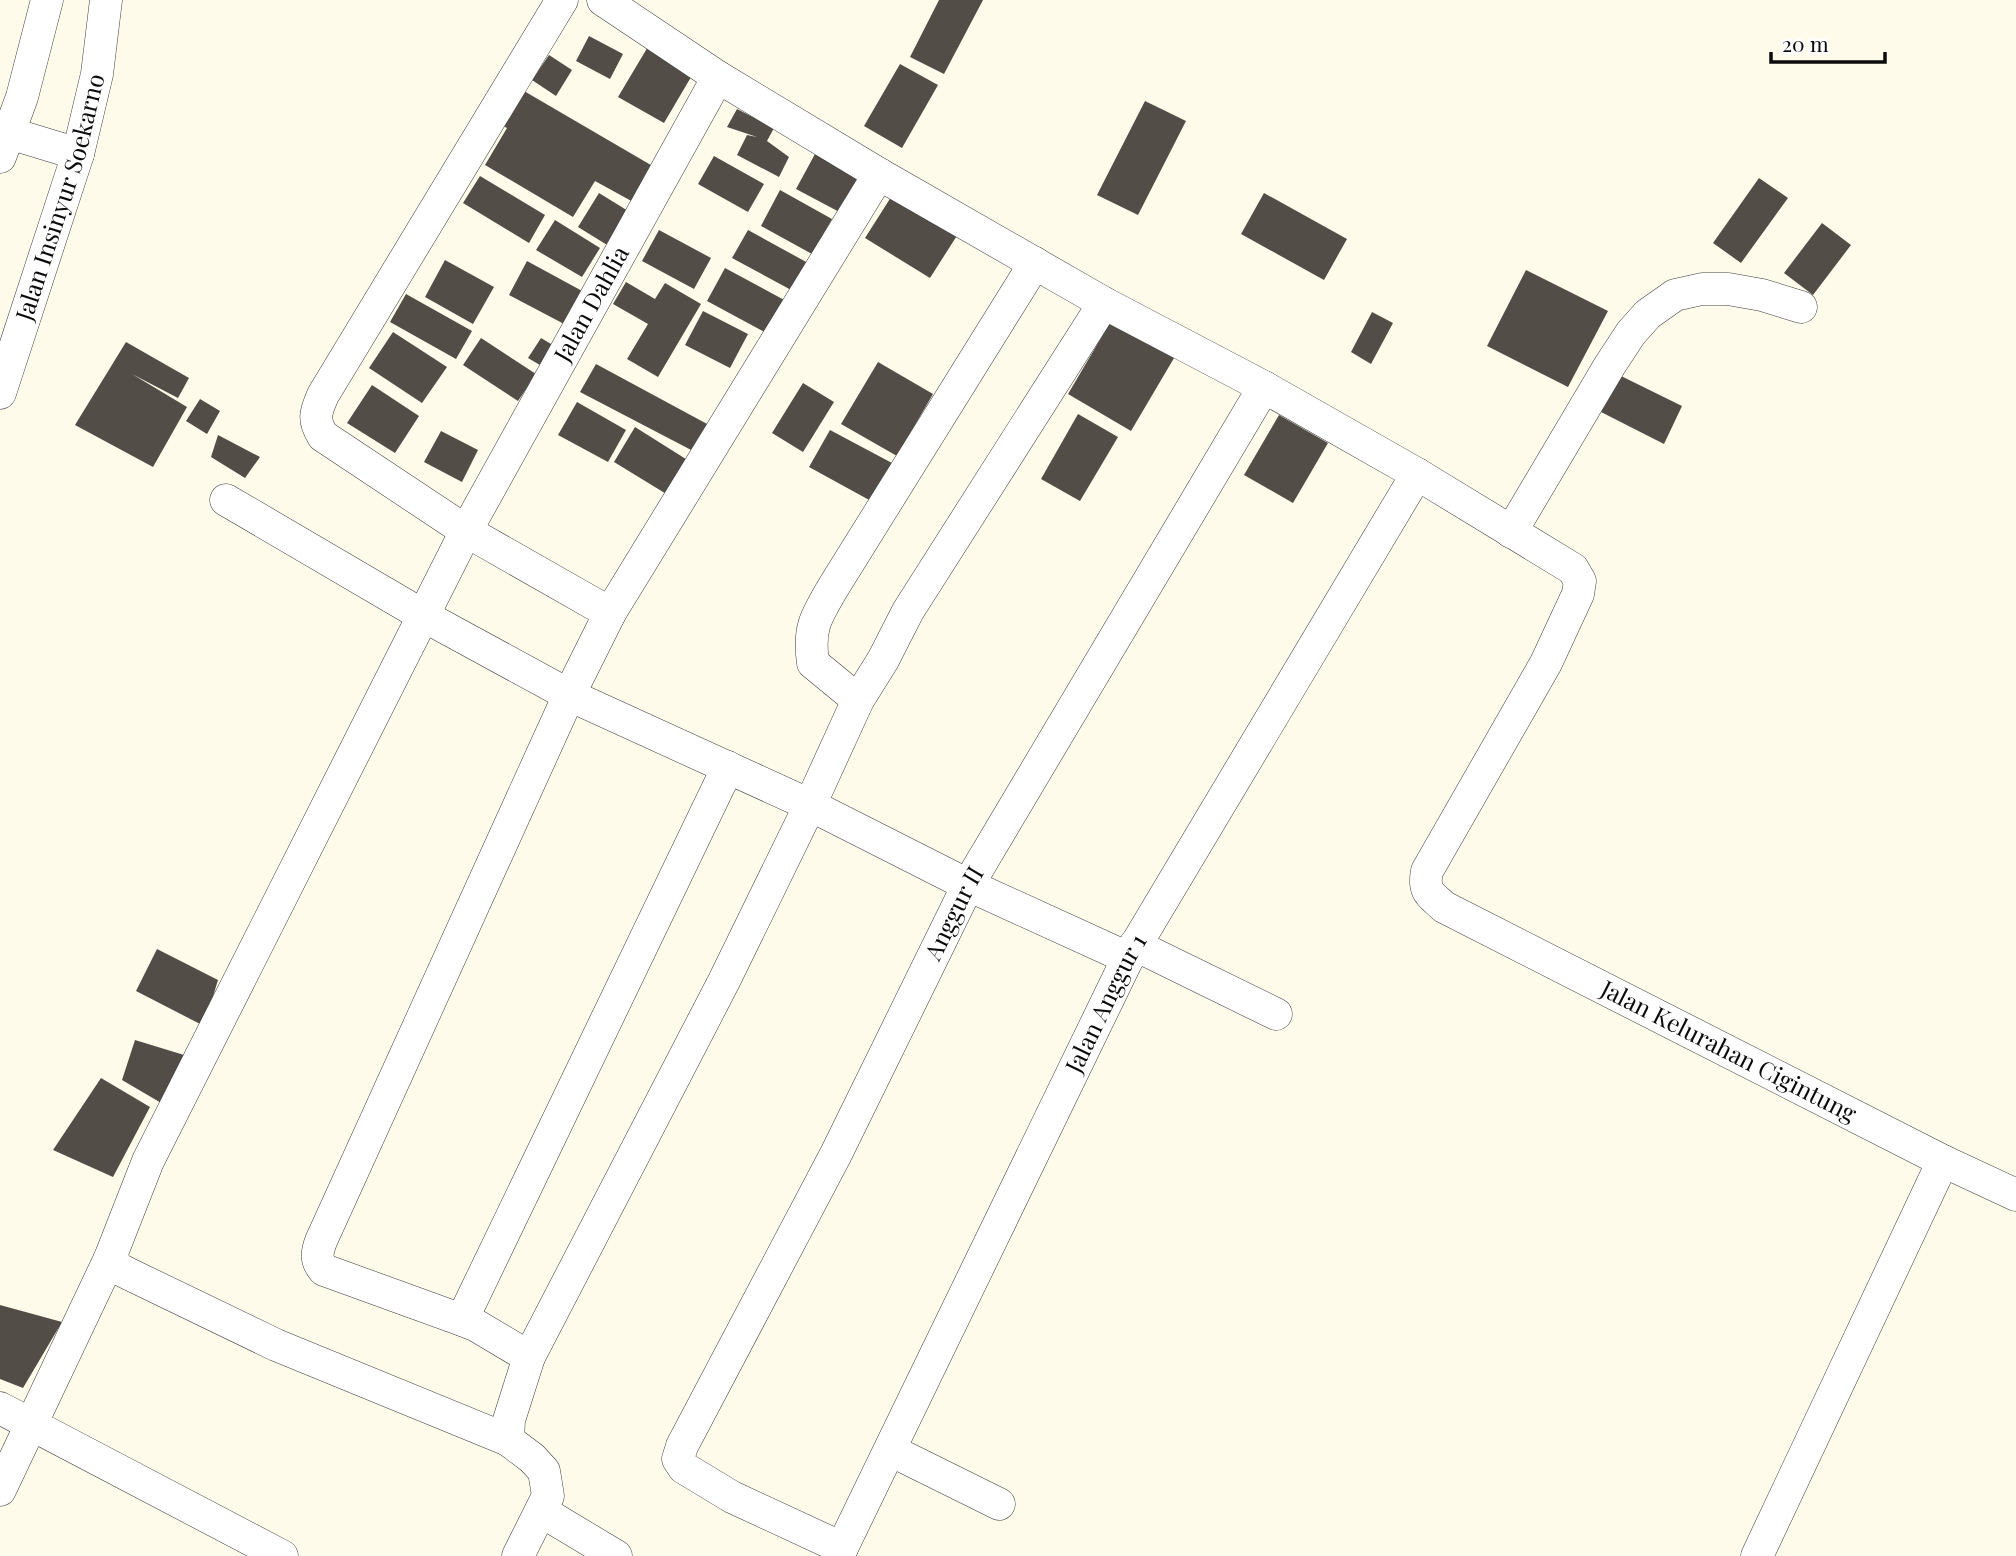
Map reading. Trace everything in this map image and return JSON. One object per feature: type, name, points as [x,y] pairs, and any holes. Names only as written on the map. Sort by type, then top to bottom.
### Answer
[{"type":"street","points":[[47,0],[22,97],[4,146],[78,154]]},
{"type":"street","name":"Jalan Insinyur Soekarno","points":[[0,393],[78,154],[97,74],[106,0]]},
{"type":"street","points":[[562,0],[323,395],[317,408],[316,425],[324,436],[466,531],[610,613]]},
{"type":"street","points":[[603,0],[718,77],[879,174],[1104,303],[1264,387],[1417,474],[1511,532],[1610,365],[1631,333],[1648,314],[1675,295],[1702,289],[1728,289],[1762,295],[1801,307]]},
{"type":"street","name":"Jalan Dahlia","points":[[0,1490],[110,1258],[148,1161],[466,531],[718,77]]},
{"type":"street","points":[[529,1357],[477,1326],[324,1270],[319,1264],[317,1253],[349,1177],[569,695],[610,613],[879,174]]},
{"type":"street","points":[[858,700],[813,663],[810,641],[815,622],[834,586],[1035,263]]},
{"type":"street","points":[[508,1440],[509,1420],[529,1357],[724,981],[858,700],[883,660],[908,611],[1104,303]]},
{"type":"street","name":"Anggur II","points":[[840,1552],[732,1497],[684,1468],[678,1460],[682,1446],[836,1154],[968,885],[1264,387]]},
{"type":"street","name":"Jalan Anggur 1","points":[[840,1552],[1131,951],[1417,474]]},
{"type":"street","points":[[226,500],[424,616],[569,695],[810,805],[968,885],[1276,1014]]},
{"type":"street","name":"Jalan Kelurahan Cigintung","points":[[1511,532],[1573,569],[1580,581],[1578,594],[1546,663],[1427,872],[1427,891],[1444,907],[1942,1161],[2016,1195]]},
{"type":"street","points":[[462,1320],[728,767]]},
{"type":"street","points":[[1757,1556],[1942,1161]]},
{"type":"street","points":[[110,1258],[119,1269],[276,1345],[508,1440],[544,1471],[548,1496],[518,1556]]},
{"type":"street","points":[[0,1408],[282,1556]]},
{"type":"street","points":[[890,1450],[999,1504]]},
{"type":"street","points":[[541,1511],[616,1556]]},
{"type":"building","points":[[939,0],[983,0],[944,74],[910,57]]},
{"type":"building","points":[[589,36],[623,54],[610,79],[576,61]]},
{"type":"building","points":[[649,45],[694,72],[664,123],[618,97]]},
{"type":"building","points":[[549,55],[572,70],[556,96],[532,80]]},
{"type":"building","points":[[900,64],[938,85],[902,148],[864,126]]},
{"type":"building","points":[[524,91],[656,168],[635,203],[595,181],[573,217],[485,165],[507,128],[503,126]]},
{"type":"building","points":[[1145,101],[1186,121],[1138,215],[1097,195]]},
{"type":"building","points":[[737,109],[774,128],[767,141],[789,157],[779,177],[737,155],[747,135],[757,137],[727,127]]},
{"type":"building","points":[[815,154],[864,180],[845,215],[796,189]]},
{"type":"building","points":[[714,156],[764,184],[748,212],[698,184]]},
{"type":"building","points":[[480,176],[545,215],[529,243],[463,203]]},
{"type":"building","points":[[1759,178],[1788,198],[1741,263],[1713,243]]},
{"type":"building","points":[[780,190],[832,219],[812,254],[761,226]]},
{"type":"building","points":[[599,193],[633,214],[612,248],[578,227]]},
{"type":"building","points":[[1264,193],[1347,239],[1324,280],[1241,234]]},
{"type":"building","points":[[893,194],[958,234],[930,278],[865,238]]},
{"type":"building","points":[[555,220],[600,248],[582,277],[536,250]]},
{"type":"building","points":[[1822,223],[1851,245],[1813,295],[1784,273]]},
{"type":"building","points":[[659,230],[711,258],[694,289],[642,261]]},
{"type":"building","points":[[748,230],[808,263],[793,291],[732,258]]},
{"type":"building","points":[[445,260],[494,287],[473,324],[425,297]]},
{"type":"building","points":[[527,261],[584,292],[566,325],[509,295]]},
{"type":"building","points":[[725,268],[788,302],[770,335],[707,301]]},
{"type":"building","points":[[1526,270],[1608,311],[1568,387],[1487,346]]},
{"type":"building","points":[[626,282],[655,299],[665,283],[701,304],[658,377],[627,359],[648,324],[613,304]]},
{"type":"building","points":[[406,294],[472,331],[456,359],[390,322]]},
{"type":"building","points":[[703,311],[748,334],[730,368],[685,345]]},
{"type":"building","points":[[1372,312],[1393,323],[1371,364],[1351,352]]},
{"type":"building","points":[[1114,316],[1177,353],[1131,431],[1068,394]]},
{"type":"building","points":[[393,332],[447,367],[422,403],[369,368]]},
{"type":"building","points":[[481,338],[536,374],[518,401],[463,365]]},
{"type":"building","points":[[541,338],[556,347],[545,368],[528,358]]},
{"type":"building","points":[[126,342],[189,378],[178,398],[132,374],[187,407],[153,467],[75,425]]},
{"type":"building","points":[[878,362],[933,394],[897,456],[841,424]]},
{"type":"building","points":[[596,364],[709,425],[695,452],[580,392]]},
{"type":"building","points":[[1619,375],[1682,406],[1664,444],[1601,412]]},
{"type":"building","points":[[803,383],[834,402],[803,452],[772,433]]},
{"type":"building","points":[[372,385],[419,416],[395,453],[347,423]]},
{"type":"building","points":[[200,399],[220,411],[207,434],[186,421]]},
{"type":"building","points":[[577,402],[626,430],[608,462],[558,435]]},
{"type":"building","points":[[1078,414],[1118,437],[1080,501],[1041,479]]},
{"type":"building","points":[[1279,415],[1328,443],[1293,503],[1244,475]]},
{"type":"building","points":[[635,427],[689,461],[668,495],[614,462]]},
{"type":"building","points":[[830,430],[892,463],[871,501],[809,467]]},
{"type":"building","points":[[441,431],[478,450],[462,482],[424,462]]},
{"type":"building","points":[[218,435],[260,457],[245,478],[211,457]]},
{"type":"building","points":[[157,949],[218,980],[204,1026],[136,991]]},
{"type":"building","points":[[135,1040],[184,1055],[168,1107],[122,1080]]},
{"type":"building","points":[[101,1078],[150,1107],[113,1177],[53,1150]]},
{"type":"building","points":[[0,1305],[62,1322],[23,1388],[0,1379]]}]
